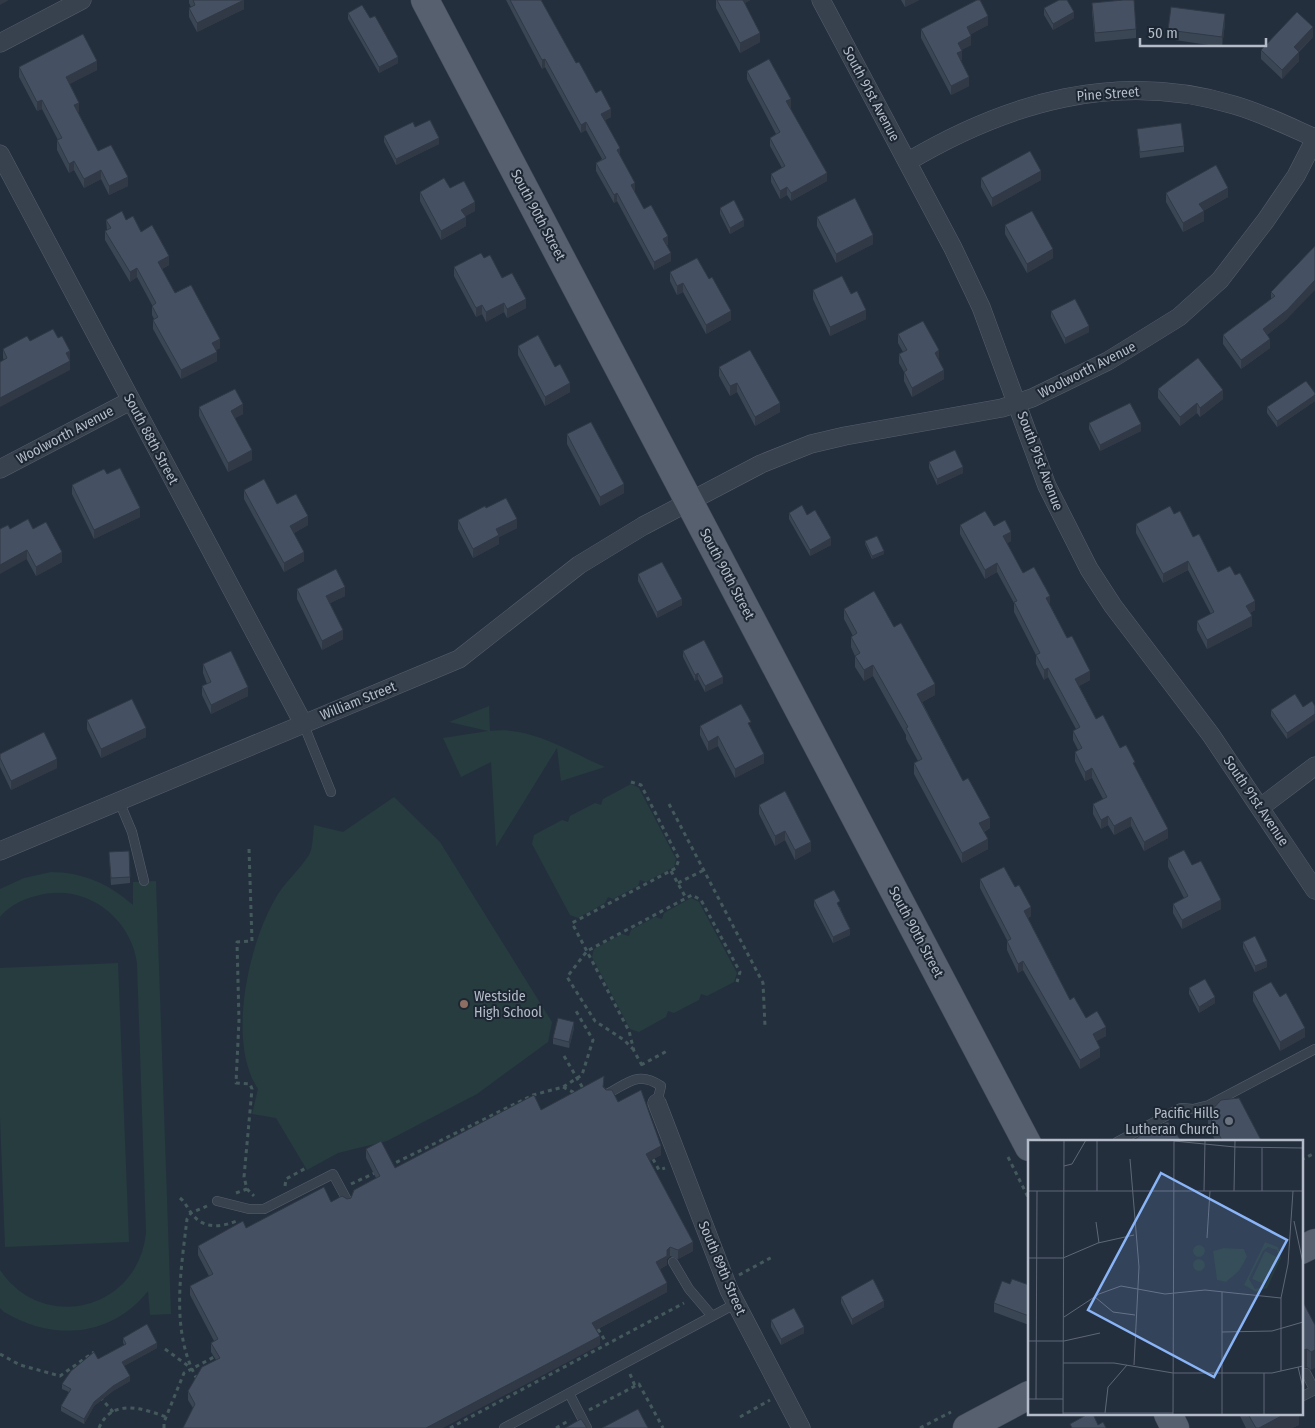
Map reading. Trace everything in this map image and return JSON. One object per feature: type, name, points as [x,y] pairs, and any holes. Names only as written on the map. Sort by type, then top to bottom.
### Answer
[{"type":"main road","name":"South 90th Street","points":[[425,0],[1028,1146]]},
{"type":"main road","points":[[1302,1250],[1315,1243]]},
{"type":"main road","points":[[967,1428],[1028,1397]]},
{"type":"main road","points":[[1169,1416],[1175,1428]]},
{"type":"street","points":[[0,43],[82,0]]},
{"type":"street","name":"South 91st Avenue","points":[[821,0],[981,307],[1047,486],[1089,569],[1113,606],[1211,735],[1315,890]]},
{"type":"street","name":"Pine Street","points":[[907,162],[1003,114],[1034,104],[1098,92],[1134,91],[1209,99],[1261,114],[1315,139]]},
{"type":"street","name":"Woolworth Avenue","points":[[689,502],[761,464],[811,444],[1017,403],[1032,398],[1108,361],[1171,323],[1202,298],[1237,259],[1266,220],[1296,176],[1315,139]]},
{"type":"street","name":"South 88th Street","points":[[0,154],[303,723]]},
{"type":"street","name":"Woolworth Avenue","points":[[0,469],[130,401]]},
{"type":"street","name":"William Street","points":[[0,851],[459,659],[579,565],[643,526],[689,502]]},
{"type":"street","points":[[1261,807],[1315,766]]},
{"type":"street","name":"South 89th Street","points":[[657,1102],[726,1282],[801,1428]]},
{"type":"lane","points":[[303,723],[331,792]]},
{"type":"lane","points":[[119,801],[132,832],[144,881]]},
{"type":"lane","points":[[1121,1140],[1181,1108],[1193,1109],[1209,1106],[1315,1049]]},
{"type":"lane","points":[[608,1093],[638,1078],[645,1077],[661,1086],[657,1102]]},
{"type":"lane","points":[[217,1201],[249,1209],[264,1209],[333,1174],[348,1202]]},
{"type":"lane","points":[[673,1262],[689,1290],[712,1316]]},
{"type":"lane","points":[[504,1428],[736,1304]]},
{"type":"lane","points":[[1302,1396],[1315,1390],[1306,1373]]},
{"type":"lane","points":[[569,1393],[588,1428]]},
{"type":"path","points":[[632,782],[640,785],[679,859],[676,868],[572,923],[629,1031],[634,1051]]},
{"type":"path","points":[[669,804],[763,983],[765,1026]]},
{"type":"path","points":[[249,849],[252,941],[238,942],[240,1020],[236,1083],[250,1084],[252,1089],[244,1177],[249,1193],[260,1197]]},
{"type":"path","points":[[678,884],[704,870]]},
{"type":"path","points":[[671,871],[686,898]]},
{"type":"path","points":[[669,1050],[642,1064],[624,1040],[595,1021],[567,977],[586,951],[692,895],[701,900],[740,972],[737,982]]},
{"type":"path","points":[[341,1189],[533,1096],[563,1087],[577,1078],[585,1070],[592,1040],[576,1011]]},
{"type":"path","points":[[564,1056],[584,1091],[569,1099]]},
{"type":"path","points":[[563,1087],[578,1094]]},
{"type":"path","points":[[533,1096],[536,1102]]},
{"type":"path","points":[[1302,1160],[1315,1153]]},
{"type":"path","points":[[653,1159],[659,1170],[668,1167]]},
{"type":"path","points":[[278,1190],[284,1187],[286,1180],[306,1168]]},
{"type":"path","points":[[180,1198],[187,1204],[191,1213],[187,1219],[179,1298],[184,1338],[191,1368],[199,1382]]},
{"type":"path","points":[[726,1282],[774,1256]]},
{"type":"path","points":[[450,1428],[690,1300],[699,1310],[704,1307]]},
{"type":"path","points":[[598,1329],[607,1344]]},
{"type":"path","points":[[166,1349],[191,1368]]},
{"type":"path","points":[[0,1354],[20,1365],[60,1376],[94,1352]]},
{"type":"path","points":[[164,1428],[166,1416],[184,1374],[191,1368],[214,1357]]},
{"type":"path","points":[[74,1366],[81,1374]]},
{"type":"path","points":[[556,1428],[639,1384],[663,1428]]},
{"type":"path","points":[[94,1389],[112,1412]]},
{"type":"path","points":[[740,1417],[763,1404]]},
{"type":"path","points":[[99,1428],[103,1420],[112,1412],[124,1407],[132,1406],[166,1416]]},
{"type":"green space","points":[[489,706],[490,731],[505,730],[535,736],[605,767],[561,781],[557,748],[496,847],[491,762],[461,777],[443,738],[488,731],[449,722]]},
{"type":"green space","points":[[631,784],[639,788],[676,859],[674,867],[646,882],[640,880],[638,886],[613,899],[608,897],[605,903],[578,918],[570,915],[532,844],[534,835],[562,820],[568,822],[570,816],[595,803],[601,805],[603,799]]},
{"type":"green space","points":[[394,797],[440,842],[552,1022],[548,1042],[477,1094],[387,1141],[338,1153],[307,1170],[276,1118],[252,1114],[258,1089],[249,1070],[244,1047],[243,1021],[249,969],[256,943],[274,901],[282,888],[309,855],[314,825],[343,832]]},
{"type":"green space","points":[[51,872],[74,874],[105,885],[133,905],[133,882],[156,881],[171,1314],[150,1315],[148,1291],[133,1307],[117,1318],[99,1326],[80,1330],[42,1328],[4,1312],[0,1308],[0,1270],[18,1290],[40,1302],[63,1307],[86,1304],[108,1295],[126,1280],[139,1259],[146,1232],[137,963],[133,946],[125,930],[102,906],[87,898],[71,894],[54,893],[36,896],[16,904],[0,917],[0,889],[24,878]]},
{"type":"green space","points":[[691,898],[699,902],[737,973],[734,982],[707,996],[701,994],[699,1000],[674,1013],[668,1011],[666,1017],[639,1032],[630,1029],[592,957],[594,949],[622,934],[629,936],[631,930],[655,917],[662,919],[664,913]]},
{"type":"green space","points":[[118,963],[129,1242],[5,1247],[0,1118],[0,968]]},
{"type":"building","points":[[193,0],[244,0],[197,23],[189,8],[195,5]]},
{"type":"building","points":[[510,0],[541,0],[576,63],[579,62],[596,93],[601,90],[611,109],[601,114],[620,148],[617,150],[635,183],[631,185],[644,209],[651,205],[668,236],[663,239],[671,253],[654,262],[617,193],[614,195],[596,163],[606,158],[586,122],[581,125],[545,59],[542,60]]},
{"type":"building","points":[[717,0],[743,0],[760,33],[740,43]]},
{"type":"building","points":[[980,0],[988,16],[967,27],[971,36],[958,43],[962,51],[957,53],[969,77],[951,86],[921,29]]},
{"type":"building","points":[[1059,0],[1067,0],[1074,12],[1053,24],[1044,8]]},
{"type":"building","points":[[1134,0],[1136,29],[1095,33],[1092,3]]},
{"type":"building","points":[[362,5],[370,18],[375,16],[398,57],[379,67],[348,13]]},
{"type":"building","points":[[1171,7],[1225,14],[1222,37],[1168,30]]},
{"type":"building","points":[[1297,12],[1313,27],[1294,47],[1299,52],[1282,70],[1261,50]]},
{"type":"building","points":[[83,34],[97,61],[66,77],[79,103],[74,105],[98,151],[111,145],[128,177],[109,186],[101,170],[84,179],[74,161],[69,164],[57,140],[62,138],[42,100],[37,102],[19,67]]},
{"type":"building","points":[[769,59],[791,99],[786,101],[827,173],[791,193],[787,187],[780,191],[771,174],[785,166],[770,138],[780,132],[747,71]]},
{"type":"building","points":[[430,120],[439,138],[396,159],[384,136],[413,122],[415,127]]},
{"type":"building","points":[[1181,123],[1184,146],[1140,152],[1137,129]]},
{"type":"building","points":[[1030,151],[1041,171],[992,198],[981,178]]},
{"type":"building","points":[[1216,165],[1228,188],[1199,204],[1204,211],[1183,223],[1166,193]]},
{"type":"building","points":[[444,178],[450,188],[464,181],[475,202],[461,210],[466,217],[441,231],[420,192]]},
{"type":"building","points":[[855,198],[873,235],[836,254],[817,217]]},
{"type":"building","points":[[734,200],[744,220],[730,228],[720,208]]},
{"type":"building","points":[[122,211],[126,220],[133,216],[141,232],[152,225],[169,256],[158,262],[175,293],[191,285],[220,339],[212,343],[217,352],[181,370],[153,320],[158,317],[152,306],[156,303],[137,268],[130,272],[105,231],[111,228],[106,220]]},
{"type":"building","points":[[1032,211],[1053,249],[1027,264],[1005,225]]},
{"type":"building","points":[[1315,246],[1315,280],[1287,310],[1263,329],[1270,339],[1241,360],[1223,335],[1275,296],[1271,292]]},
{"type":"building","points":[[481,253],[484,258],[490,255],[502,278],[512,273],[526,299],[507,309],[504,303],[486,312],[482,305],[476,308],[454,267]]},
{"type":"building","points":[[697,258],[709,279],[712,277],[731,311],[706,325],[683,283],[677,286],[670,272]]},
{"type":"building","points":[[842,276],[851,294],[857,291],[866,310],[830,327],[813,290]]},
{"type":"building","points":[[1075,299],[1089,326],[1065,338],[1051,311]]},
{"type":"building","points":[[923,321],[939,350],[935,353],[944,370],[912,388],[904,372],[907,370],[899,354],[907,350],[898,334]]},
{"type":"building","points":[[53,329],[58,338],[62,336],[70,351],[66,353],[70,361],[0,398],[0,362],[7,358],[3,349],[27,336],[30,341]]},
{"type":"building","points":[[538,335],[555,367],[560,364],[570,383],[545,397],[518,346]]},
{"type":"building","points":[[750,350],[780,403],[755,417],[737,383],[730,386],[719,367]]},
{"type":"building","points":[[1198,358],[1223,390],[1200,408],[1197,403],[1180,417],[1158,389]]},
{"type":"building","points":[[1306,381],[1315,395],[1277,421],[1267,407]]},
{"type":"building","points":[[235,389],[243,404],[231,411],[252,450],[228,463],[199,407]]},
{"type":"building","points":[[1130,403],[1141,424],[1100,445],[1089,423]]},
{"type":"building","points":[[591,422],[624,484],[600,497],[567,434]]},
{"type":"building","points":[[955,450],[963,467],[937,479],[929,462]]},
{"type":"building","points":[[120,468],[140,508],[94,530],[72,485],[104,469],[107,474]]},
{"type":"building","points":[[264,479],[277,504],[296,494],[308,516],[290,526],[304,552],[284,563],[244,490]]},
{"type":"building","points":[[506,498],[517,519],[496,529],[499,535],[473,549],[458,520]]},
{"type":"building","points":[[802,505],[807,515],[815,510],[831,538],[810,550],[789,513]]},
{"type":"building","points":[[1170,506],[1174,514],[1180,511],[1193,537],[1199,534],[1218,572],[1230,566],[1235,575],[1240,573],[1255,601],[1246,606],[1252,616],[1207,640],[1197,621],[1214,612],[1188,561],[1163,574],[1136,524]]},
{"type":"building","points":[[985,511],[994,526],[1005,520],[1011,532],[1003,536],[1023,573],[1034,567],[1050,596],[1046,598],[1067,638],[1072,636],[1090,671],[1075,679],[1096,719],[1103,715],[1120,748],[1126,745],[1135,762],[1133,763],[1168,829],[1144,842],[1131,817],[1114,826],[1108,816],[1101,820],[1093,804],[1107,797],[1092,768],[1085,772],[1075,752],[1082,748],[1073,731],[1080,727],[1048,668],[1044,670],[1036,655],[1040,653],[1014,602],[1017,601],[997,563],[985,570],[960,525]]},
{"type":"building","points":[[28,519],[33,529],[46,522],[62,552],[36,567],[27,550],[0,565],[0,529],[8,525],[10,529]]},
{"type":"building","points":[[877,536],[884,551],[872,556],[865,541]]},
{"type":"building","points":[[662,562],[682,599],[657,612],[638,574]]},
{"type":"building","points":[[336,569],[345,587],[326,596],[343,630],[322,641],[297,589]]},
{"type":"building","points":[[874,591],[894,627],[901,623],[935,684],[917,694],[963,781],[968,778],[990,818],[979,823],[988,839],[962,853],[914,763],[922,759],[906,728],[908,727],[873,665],[864,670],[855,656],[860,653],[851,637],[857,633],[844,609]]},
{"type":"building","points":[[704,640],[723,677],[705,686],[698,673],[695,675],[683,651]]},
{"type":"building","points":[[231,651],[248,687],[211,705],[202,686],[211,682],[203,664]]},
{"type":"building","points":[[1295,694],[1303,707],[1312,701],[1315,706],[1315,714],[1287,733],[1271,710]]},
{"type":"building","points":[[132,699],[146,728],[101,749],[87,720]]},
{"type":"building","points":[[741,704],[751,722],[748,723],[764,754],[735,769],[718,736],[708,742],[700,726]]},
{"type":"building","points":[[44,732],[57,759],[11,781],[0,758],[0,754]]},
{"type":"building","points":[[785,791],[811,842],[795,850],[785,831],[775,836],[759,805]]},
{"type":"building","points":[[1184,850],[1192,865],[1201,861],[1221,900],[1182,920],[1173,904],[1188,896],[1168,858]]},
{"type":"building","points":[[129,851],[130,877],[111,878],[109,852]]},
{"type":"building","points":[[1004,867],[1015,887],[1019,885],[1031,907],[1024,911],[1070,1000],[1074,997],[1086,1018],[1097,1011],[1106,1027],[1093,1034],[1100,1048],[1080,1060],[1023,961],[1018,964],[1007,941],[1011,939],[980,879]]},
{"type":"building","points":[[834,890],[840,901],[837,903],[850,929],[833,937],[814,900]]},
{"type":"building","points":[[1255,936],[1267,961],[1255,966],[1243,942]]},
{"type":"building","points":[[1205,979],[1215,997],[1199,1007],[1189,988]]},
{"type":"building","points":[[1271,982],[1280,997],[1286,993],[1305,1028],[1280,1042],[1253,992]]},
{"type":"building","points":[[558,1018],[574,1022],[569,1042],[553,1038]]},
{"type":"building","points":[[604,1076],[603,1087],[606,1090],[612,1090],[618,1102],[641,1090],[661,1146],[646,1154],[693,1242],[678,1250],[670,1247],[667,1250],[667,1256],[656,1262],[667,1283],[592,1323],[600,1336],[426,1428],[183,1428],[195,1404],[188,1391],[202,1367],[220,1358],[211,1343],[218,1339],[190,1286],[213,1274],[198,1246],[243,1221],[246,1228],[324,1187],[331,1202],[342,1196],[347,1199],[351,1198],[354,1190],[380,1176],[366,1149],[381,1141],[395,1168],[534,1095],[541,1110]]},
{"type":"building","name":"Pacific Hills Lutheran Church","points":[[1239,1098],[1261,1140],[1222,1140],[1208,1114],[1221,1100]]},
{"type":"building","points":[[1168,1122],[1181,1140],[1137,1140],[1146,1130]]},
{"type":"building","points":[[873,1279],[884,1301],[852,1319],[841,1297]]},
{"type":"building","points":[[1012,1279],[1028,1285],[1028,1316],[994,1303],[1002,1281],[1010,1284]]},
{"type":"building","points":[[1304,1304],[1315,1325],[1315,1350],[1311,1352],[1307,1349],[1302,1352],[1302,1305]]},
{"type":"building","points":[[794,1308],[804,1327],[781,1339],[771,1320]]},
{"type":"building","points":[[147,1324],[157,1343],[122,1362],[130,1376],[113,1386],[94,1402],[84,1419],[61,1406],[71,1389],[62,1384],[71,1371],[94,1352],[98,1359],[126,1344],[123,1338]]},
{"type":"building","points":[[638,1409],[648,1428],[602,1428]]},
{"type":"building","points":[[1084,1416],[1094,1416],[1098,1425],[1103,1422],[1106,1428],[1072,1428],[1070,1424]]},
{"type":"building","points":[[1249,1416],[1281,1416],[1259,1428],[1256,1428]]},
{"type":"building","points":[[581,1419],[587,1428],[565,1428]]},
{"type":"place","name":"Westside High School","points":[[464,1004]]},
{"type":"place","name":"Pacific Hills Lutheran Church","points":[[1229,1121]]}]
